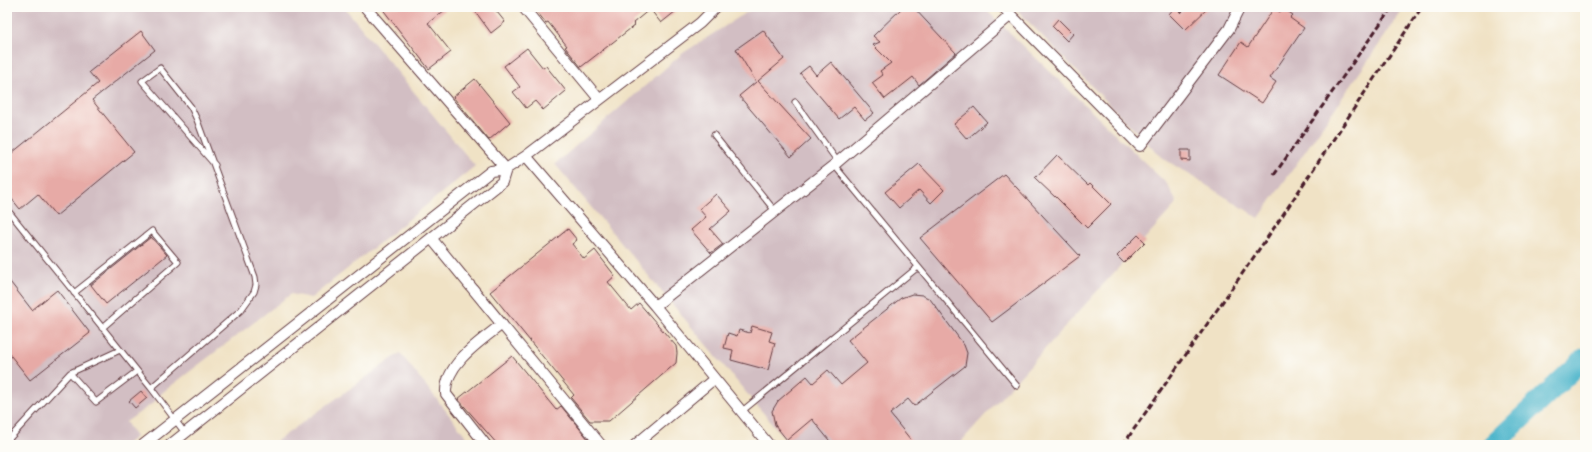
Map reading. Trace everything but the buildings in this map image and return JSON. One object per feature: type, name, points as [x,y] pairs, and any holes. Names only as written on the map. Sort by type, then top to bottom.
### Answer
[{"type":"street","points":[[365,7],[506,169]]},
{"type":"street","points":[[523,7],[599,99]]},
{"type":"street","points":[[700,23],[716,7]]},
{"type":"street","points":[[143,445],[491,171],[506,169],[526,156],[722,7]]},
{"type":"street","points":[[1003,7],[1140,146],[1229,29],[1240,7]]},
{"type":"street","points":[[655,306],[836,164],[1011,15]]},
{"type":"street","points":[[526,156],[655,306],[769,445]]},
{"type":"street","points":[[170,445],[502,182],[506,169]]},
{"type":"street","points":[[431,238],[601,445]]},
{"type":"street","points":[[486,445],[446,394],[446,388],[454,367],[468,350],[502,324]]},
{"type":"street","points":[[635,445],[714,379]]},
{"type":"lane","points":[[151,388],[241,310],[254,292],[256,285],[255,277],[215,165],[191,107],[160,68],[142,81],[215,165]]},
{"type":"lane","points":[[795,102],[836,164],[918,267],[1017,386]]},
{"type":"lane","points":[[714,135],[775,211]]},
{"type":"lane","points":[[10,213],[151,388],[185,434]]},
{"type":"lane","points":[[74,293],[152,230],[178,262],[102,328]]},
{"type":"lane","points":[[741,412],[918,267]]},
{"type":"lane","points":[[7,441],[70,373],[120,350]]},
{"type":"lane","points":[[70,373],[96,402],[137,371]]},
{"type":"shaded area","points":[[7,7],[344,7],[475,166],[311,298],[291,294],[163,392],[153,403],[126,422],[136,437],[125,445],[7,445]]},
{"type":"shaded area","points":[[755,7],[983,7],[1167,184],[1177,203],[958,445],[790,445],[555,164],[683,53]]},
{"type":"shaded area","points":[[1014,7],[1405,7],[1259,218],[1161,157]]},
{"type":"shaded area","points":[[400,353],[473,445],[271,445]]},
{"type":"waterway","points":[[1493,445],[1585,358]]},
{"type":"railway","points":[[1274,175],[1392,7]]},
{"type":"railway","points":[[1123,445],[1276,225],[1422,7]]}]
